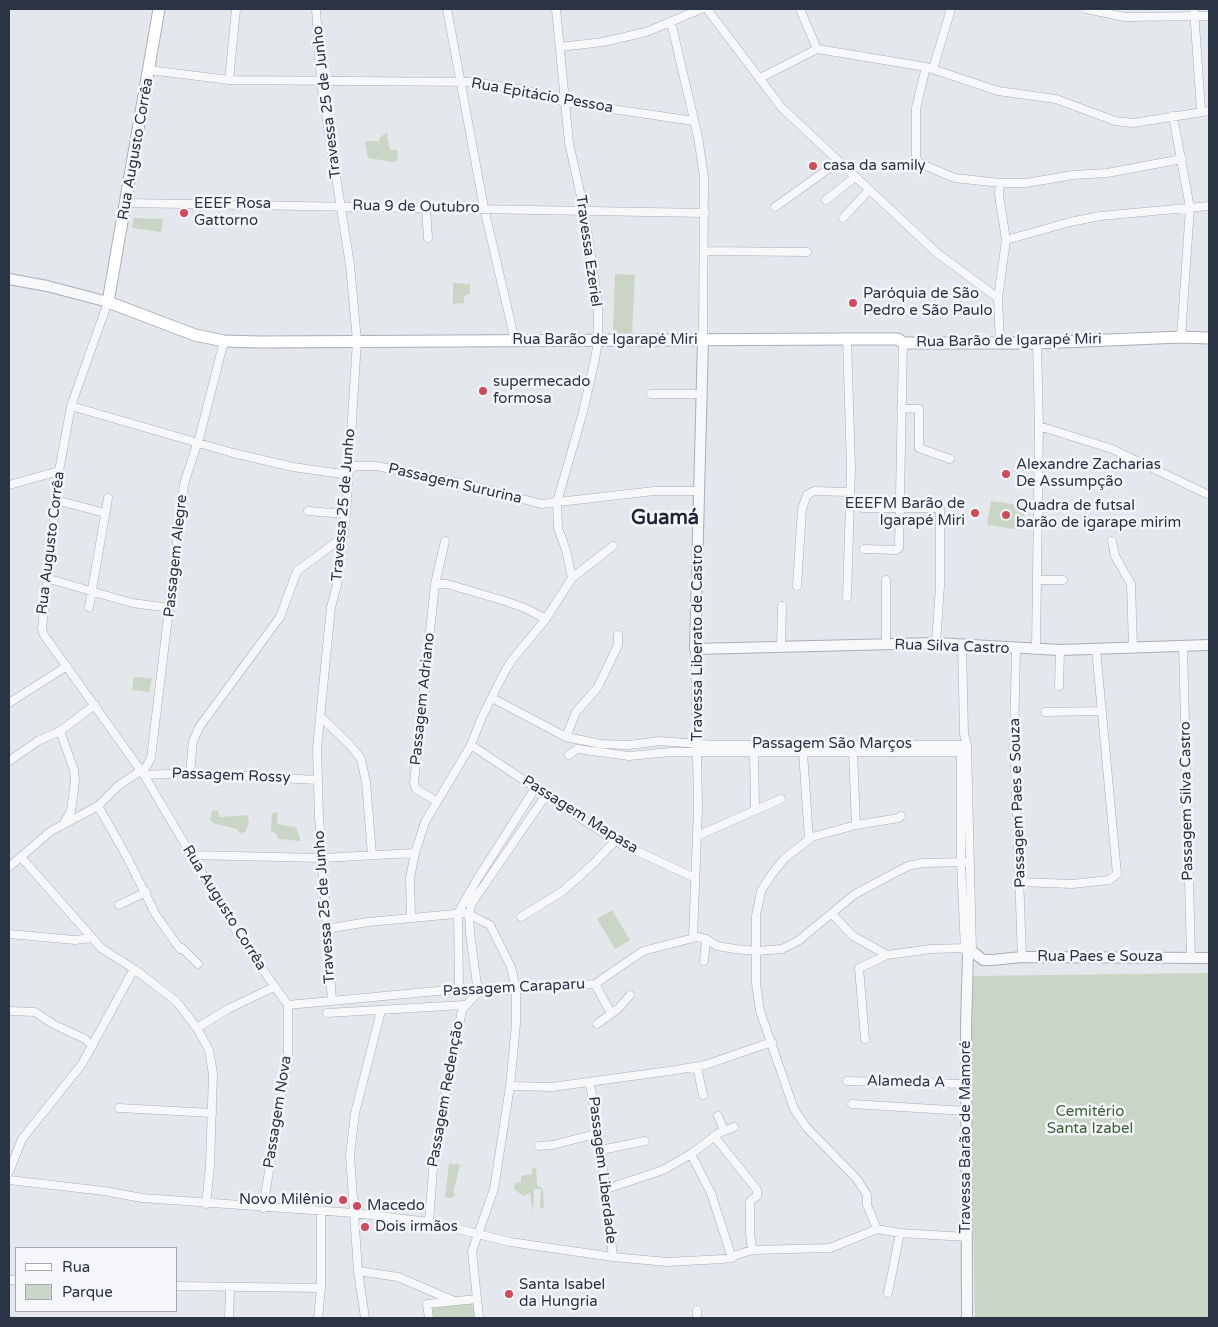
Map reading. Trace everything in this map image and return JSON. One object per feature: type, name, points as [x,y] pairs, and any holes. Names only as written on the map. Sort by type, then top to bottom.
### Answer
[{"type":"main road","name":"Rua Augusto Corrêa","points":[[108,302],[159,9]]},
{"type":"main road","name":"Rua Barão de Igarapé Miri","points":[[108,302],[195,335],[224,341],[898,339],[903,343],[1037,343],[1181,337],[1209,338]]},
{"type":"street","points":[[229,80],[236,9]]},
{"type":"street","name":"Travessa 25 de Junho","points":[[316,9],[321,82],[350,265],[357,341],[346,514],[336,590],[331,607],[317,748],[317,780],[332,1002]]},
{"type":"street","points":[[447,9],[484,208],[515,341]]},
{"type":"street","name":"Travessa Ezeriel","points":[[556,9],[570,151],[584,210],[597,286],[598,341],[584,412],[557,502],[558,528],[566,550],[572,578]]},
{"type":"street","points":[[560,47],[602,42],[646,32],[701,9]]},
{"type":"street","points":[[707,9],[782,108],[938,253],[998,298]]},
{"type":"street","points":[[800,9],[817,49]]},
{"type":"street","points":[[951,9],[916,108],[915,146],[919,163],[955,178],[1000,183],[1026,183],[1073,175],[1107,173],[1182,159]]},
{"type":"street","points":[[1086,9],[1125,17],[1194,12],[1209,16]]},
{"type":"street","points":[[1194,12],[1201,111]]},
{"type":"street","name":"Travessa Liberato de Castro","points":[[671,22],[702,160],[705,213],[696,649],[697,836],[693,877],[693,938]]},
{"type":"street","points":[[760,78],[817,49],[930,68],[998,91],[1056,99],[1114,122],[1133,122],[1209,110]]},
{"type":"street","name":"Rua Epitácio Pessoa","points":[[149,70],[229,80],[462,82],[527,90],[564,102],[694,121]]},
{"type":"street","points":[[1173,116],[1190,208],[1181,337]]},
{"type":"street","points":[[775,208],[838,162]]},
{"type":"street","points":[[826,200],[855,177]]},
{"type":"street","points":[[1000,183],[999,195],[1006,240],[998,298],[1000,343]]},
{"type":"street","points":[[843,218],[869,190]]},
{"type":"street","name":"Rua 9 de Outubro","points":[[126,203],[484,208],[530,212],[584,210],[705,213]]},
{"type":"street","points":[[1006,240],[1070,222],[1100,216],[1209,206]]},
{"type":"street","points":[[426,208],[428,238]]},
{"type":"street","points":[[704,251],[807,252]]},
{"type":"street","name":"Rua Barão de Igarapé Miri","points":[[9,279],[47,286],[108,302]]},
{"type":"street","name":"Rua Augusto Corrêa","points":[[108,302],[71,406],[59,471],[42,629],[142,774],[243,942],[288,1005]]},
{"type":"street","points":[[846,597],[848,492],[850,483],[847,339]]},
{"type":"street","name":"Passagem Alegre","points":[[142,774],[151,758],[183,491],[187,471],[198,443],[224,341]]},
{"type":"street","points":[[864,549],[898,549],[903,343]]},
{"type":"street","points":[[1036,650],[1039,580],[1037,343]]},
{"type":"street","points":[[651,394],[702,394]]},
{"type":"street","name":"Passagem Sururina","points":[[71,406],[198,443],[293,467],[342,474],[356,466],[376,466],[470,485],[541,504],[654,491],[700,491]]},
{"type":"street","points":[[901,408],[918,409],[919,448],[950,459]]},
{"type":"street","points":[[1039,426],[1078,436],[1112,449],[1209,495]]},
{"type":"street","points":[[9,485],[59,471]]},
{"type":"street","points":[[797,586],[802,509],[808,495],[814,491],[848,492]]},
{"type":"street","points":[[89,607],[108,498]]},
{"type":"street","points":[[56,500],[106,513]]},
{"type":"street","points":[[863,508],[940,508],[936,643]]},
{"type":"street","points":[[308,511],[346,514]]},
{"type":"street","points":[[190,773],[193,741],[200,726],[280,617],[296,571],[343,537]]},
{"type":"street","name":"Passagem Adriano","points":[[436,801],[416,789],[414,783],[435,584],[445,541]]},
{"type":"street","points":[[1112,541],[1115,556],[1131,584],[1133,647]]},
{"type":"street","points":[[411,917],[410,878],[414,852],[425,822],[436,801],[453,779],[512,660],[546,619],[572,578],[613,546]]},
{"type":"street","points":[[46,578],[132,603],[170,608]]},
{"type":"street","points":[[886,580],[886,644]]},
{"type":"street","points":[[1039,580],[1063,580]]},
{"type":"street","points":[[435,584],[447,584],[505,601],[527,609],[546,619]]},
{"type":"street","points":[[781,648],[782,606]]},
{"type":"street","points":[[566,737],[576,712],[598,687],[618,645],[618,635]]},
{"type":"street","name":"Rua Silva Castro","points":[[696,649],[936,643],[1036,650],[1209,645]]},
{"type":"street","name":"Travessa Barão de Mamoré","points":[[962,645],[964,862],[968,951],[965,1084],[967,1318]]},
{"type":"street","name":"Passagem Silva Castro","points":[[1183,645],[1191,957]]},
{"type":"street","name":"Passagem Paes e Souza","points":[[1016,649],[1014,740],[1021,882],[1022,957]]},
{"type":"street","points":[[1021,882],[1072,884],[1113,879],[1118,869],[1102,711],[1099,700],[1096,649]]},
{"type":"street","points":[[1059,686],[1060,650]]},
{"type":"street","points":[[9,703],[67,666]]},
{"type":"street","name":"Passagem São Marços","points":[[492,698],[566,737],[601,744],[628,745],[660,741],[697,744],[964,748]]},
{"type":"street","points":[[9,760],[38,741],[60,731],[95,705]]},
{"type":"street","points":[[1045,712],[1102,711]]},
{"type":"street","points":[[320,716],[350,745],[360,759],[366,782],[372,854]]},
{"type":"street","points":[[60,731],[74,770],[75,781],[71,811],[64,823]]},
{"type":"street","name":"Passagem Mapasa","points":[[471,744],[615,841],[693,877]]},
{"type":"street","name":"Passagem São Marços","points":[[569,755],[577,749],[620,756],[670,752],[803,752],[964,748]]},
{"type":"street","points":[[853,751],[856,825]]},
{"type":"street","points":[[754,752],[755,809]]},
{"type":"street","points":[[803,752],[809,840]]},
{"type":"street","name":"Passagem Rossy","points":[[9,867],[64,823],[98,806],[118,786],[142,774],[190,773],[317,780]]},
{"type":"street","points":[[478,992],[464,913],[541,791]]},
{"type":"street","points":[[458,990],[464,913],[478,878],[541,791]]},
{"type":"street","points":[[697,836],[781,799]]},
{"type":"street","points":[[98,806],[164,928],[180,949],[182,948],[198,964]]},
{"type":"street","points":[[877,1229],[867,1204],[867,1195],[857,1179],[798,1117],[764,1023],[757,997],[757,907],[761,890],[785,858],[809,840],[856,825],[899,818],[901,816]]},
{"type":"street","points":[[521,917],[563,890],[593,864],[615,841]]},
{"type":"street","points":[[191,855],[322,858],[414,852]]},
{"type":"street","points":[[21,857],[101,948],[134,969],[176,1001],[197,1028],[208,1049],[213,1074],[206,1204]]},
{"type":"street","name":"Passagem Caraparu","points":[[288,1005],[458,990],[478,992],[595,984],[643,950],[693,938],[706,939],[717,946],[757,951],[782,949],[794,945],[855,894],[908,866],[922,863],[964,862]]},
{"type":"street","points":[[119,905],[146,892]]},
{"type":"street","points":[[326,929],[411,917],[464,913],[486,922],[493,930],[511,967],[516,989],[516,1024],[510,1086],[494,1189],[472,1250],[479,1318]]},
{"type":"street","points":[[832,914],[854,936],[887,955]]},
{"type":"street","points":[[9,934],[75,940],[92,938]]},
{"type":"street","points":[[704,961],[706,939]]},
{"type":"street","points":[[865,1039],[859,968],[887,955],[931,949],[968,951]]},
{"type":"street","name":"Rua Paes e Souza","points":[[968,951],[983,960],[1022,957],[1209,958]]},
{"type":"street","name":"Rua Paes e Souza","points":[[968,976],[978,965],[992,960]]},
{"type":"street","points":[[9,1172],[22,1139],[82,1064],[134,969]]},
{"type":"street","points":[[595,984],[611,1014]]},
{"type":"street","points":[[197,1028],[243,1001],[274,987]]},
{"type":"street","name":"Passagem Redenção","points":[[429,1222],[434,1156],[464,1005],[478,992]]},
{"type":"street","points":[[597,1024],[625,1002],[630,995]]},
{"type":"street","name":"Passagem Nova","points":[[264,1208],[288,1054],[288,1005]]},
{"type":"street","name":"Passagem Caraparu","points":[[327,1013],[464,1005]]},
{"type":"street","points":[[9,1011],[35,1012],[53,1024],[85,1039],[92,1046]]},
{"type":"street","points":[[365,1318],[358,1271],[350,1175],[352,1135],[381,1011]]},
{"type":"street","points":[[510,1086],[552,1087],[697,1067],[772,1042]]},
{"type":"street","points":[[697,1067],[703,1095]]},
{"type":"street","name":"Alameda A","points":[[847,1081],[965,1084]]},
{"type":"street","name":"Passagem Liberdade","points":[[590,1083],[599,1133],[613,1257]]},
{"type":"street","name":"Alameda A","points":[[852,1104],[966,1111]]},
{"type":"street","points":[[119,1108],[212,1114]]},
{"type":"street","points":[[718,1116],[724,1130]]},
{"type":"street","points":[[606,1189],[663,1170],[694,1152],[714,1136],[734,1127]]},
{"type":"street","points":[[539,1146],[553,1145],[599,1133]]},
{"type":"street","points":[[714,1136],[757,1190],[757,1196],[750,1203],[752,1250]]},
{"type":"street","points":[[601,1150],[645,1141]]},
{"type":"street","points":[[694,1152],[711,1193],[732,1258]]},
{"type":"street","points":[[9,1180],[104,1191],[142,1198],[354,1213],[429,1222],[510,1242],[613,1257],[667,1262],[732,1258],[752,1250],[830,1248],[877,1229],[900,1233],[966,1237]]},
{"type":"street","points":[[318,1318],[321,1288],[321,1211]]},
{"type":"street","points":[[888,1294],[900,1233]]},
{"type":"street","points":[[358,1271],[398,1277],[454,1301]]},
{"type":"street","points":[[178,1286],[321,1288]]},
{"type":"street","points":[[229,1318],[230,1288]]},
{"type":"street","points":[[429,1318],[427,1304],[477,1299]]},
{"type":"street","points":[[696,1318],[697,1310]]},
{"type":"green space","points":[[387,133],[389,146],[391,150],[397,150],[398,159],[394,162],[368,158],[365,141],[379,141],[380,137]]},
{"type":"green space","points":[[134,218],[163,219],[161,232],[132,228]]},
{"type":"green space","points":[[615,274],[635,275],[632,333],[613,334]]},
{"type":"green space","points":[[453,283],[470,284],[470,294],[464,296],[464,303],[453,304]]},
{"type":"green space","name":"Quadra de futsal barão de igarape mirim","points":[[991,501],[1025,506],[1021,530],[987,525]]},
{"type":"green space","points":[[134,677],[152,678],[149,692],[132,690]]},
{"type":"green space","points":[[212,811],[218,811],[219,817],[247,815],[249,822],[245,832],[240,833],[237,829],[213,823],[210,819]]},
{"type":"green space","points":[[278,813],[277,824],[296,827],[301,841],[278,839],[276,833],[271,832],[272,814]]},
{"type":"green space","points":[[612,910],[630,940],[615,949],[597,919]]},
{"type":"green space","name":"Cemitério Santa Izabel","points":[[1209,973],[1209,1318],[975,1318],[970,1084],[972,976]]},
{"type":"green space","points":[[449,1163],[460,1165],[453,1193],[459,1196],[454,1195],[452,1198],[445,1197]]},
{"type":"green space","points":[[536,1168],[537,1185],[543,1189],[544,1207],[540,1209],[541,1189],[534,1189],[533,1213],[530,1193],[523,1196],[514,1189],[515,1183],[521,1182],[521,1176],[532,1174],[532,1169]]},
{"type":"green space","points":[[475,1302],[477,1318],[430,1318],[428,1307]]},
{"type":"place","name":"casa da samily","points":[[813,166]]},
{"type":"place","name":"EEEF Rosa Gattorno","points":[[184,213]]},
{"type":"place","name":"Paróquia de São Pedro e São Paulo","points":[[853,303]]},
{"type":"place","name":"supermecado formosa","points":[[483,391]]},
{"type":"place","name":"Alexandre Zacharias De Assumpção","points":[[1006,474]]},
{"type":"place","name":"EEEFM Barão de Igarapé Miri","points":[[975,513]]},
{"type":"place","name":"Quadra de futsal barão de igarape mirim","points":[[1006,515]]},
{"type":"place","name":"Novo Milênio","points":[[343,1200]]},
{"type":"place","name":"Macedo","points":[[357,1206]]},
{"type":"place","name":"Dois irmãos","points":[[365,1227]]},
{"type":"place","name":"Santa Isabel da Hungria","points":[[509,1294]]},
{"type":"district","name":"Guamá","points":[[665,519]]}]
